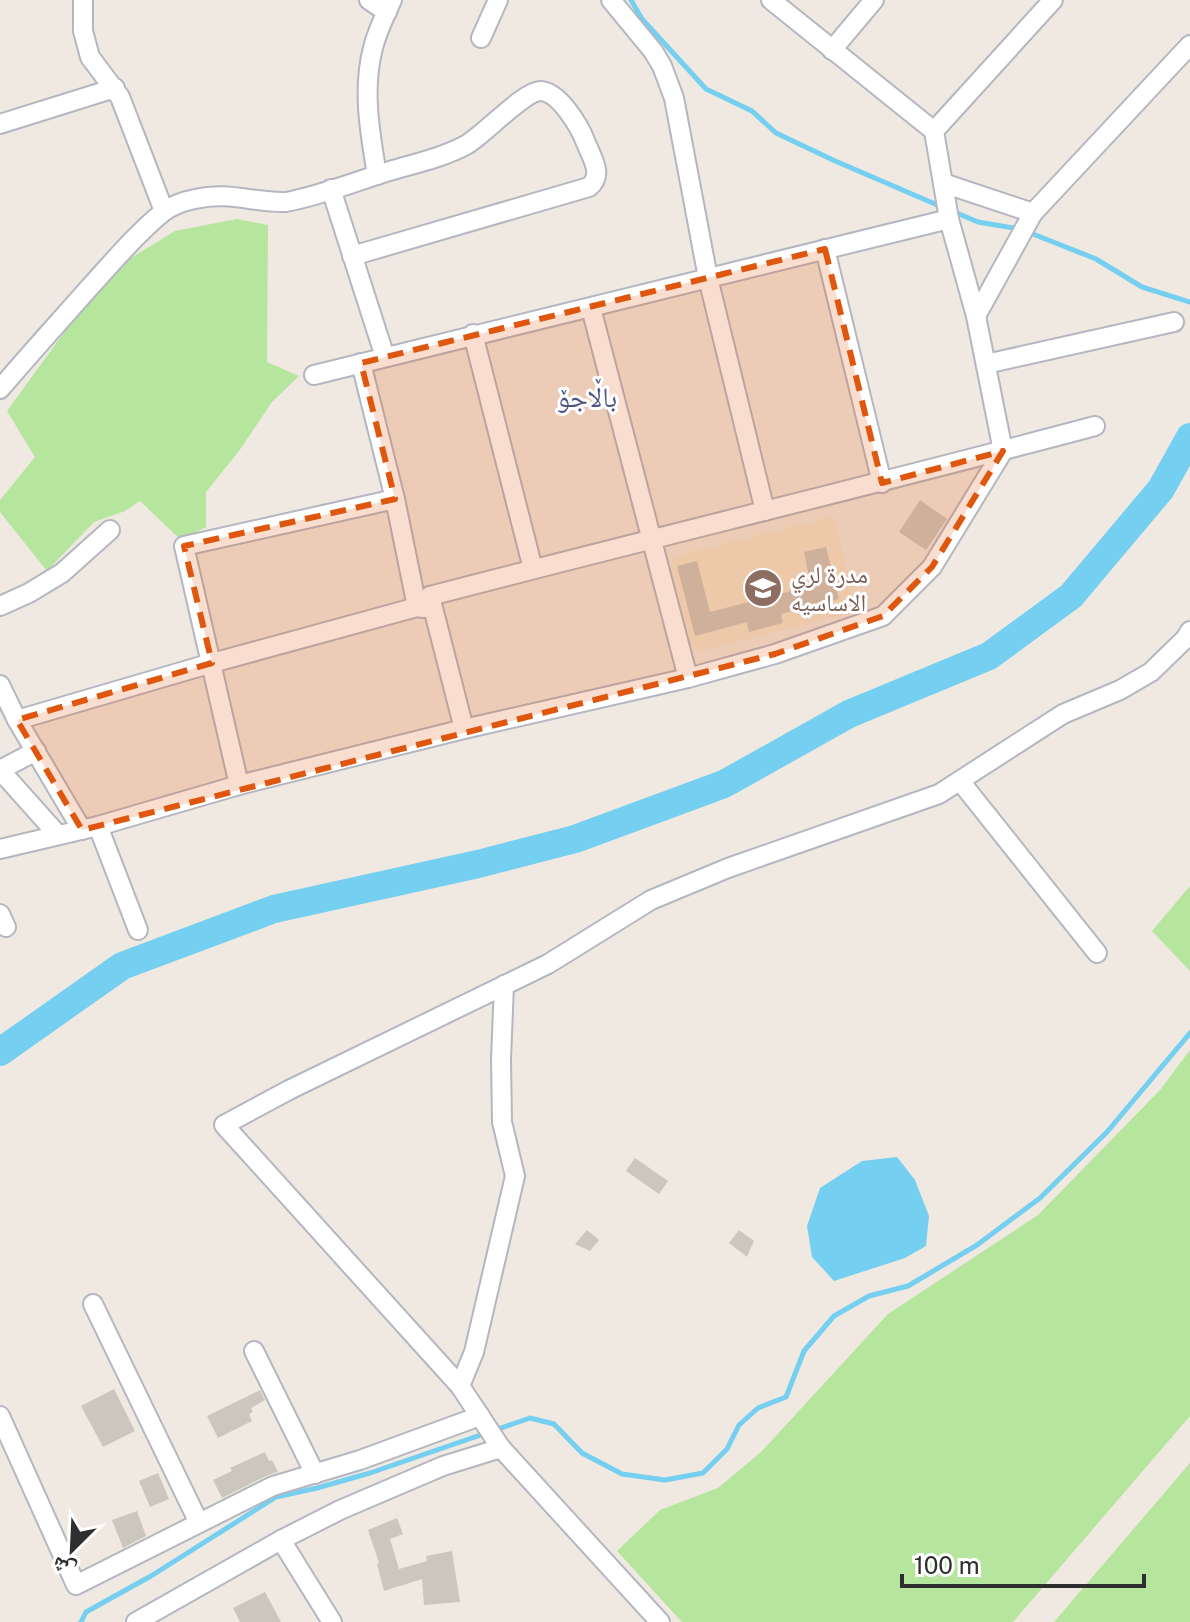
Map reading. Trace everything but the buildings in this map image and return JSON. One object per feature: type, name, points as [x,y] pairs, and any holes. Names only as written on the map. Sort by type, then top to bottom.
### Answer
[{"type":"street","points":[[83,0],[85,45],[97,68],[120,97],[164,211]]},
{"type":"street","points":[[369,0],[389,6],[374,44],[367,84],[377,175]]},
{"type":"street","points":[[481,38],[498,0]]},
{"type":"street","points":[[611,0],[653,51],[672,90],[708,278],[765,511]]},
{"type":"street","points":[[0,849],[90,828],[239,785],[688,678],[775,654],[883,616],[932,567],[1003,451],[976,316],[949,219],[934,131],[771,0]]},
{"type":"street","points":[[832,50],[874,0]]},
{"type":"street","points":[[934,131],[1053,0]]},
{"type":"street","points":[[976,316],[1033,213],[1190,45]]},
{"type":"street","points":[[0,124],[115,88]]},
{"type":"street","points":[[0,389],[107,268],[164,211],[205,197],[233,196],[286,202],[439,156],[476,139],[530,94],[542,91],[554,96],[584,137],[597,173],[596,181],[589,187],[352,256]]},
{"type":"street","points":[[943,183],[1033,213]]},
{"type":"street","points":[[331,189],[385,357]]},
{"type":"street","points":[[314,375],[949,219]]},
{"type":"street","points":[[825,249],[882,483]]},
{"type":"street","points":[[591,308],[688,678]]},
{"type":"street","points":[[986,364],[1174,322]]},
{"type":"street","points":[[473,334],[533,569]]},
{"type":"street","points":[[361,363],[395,499],[464,729]]},
{"type":"street","points":[[17,720],[427,604],[533,569],[882,483],[1095,426]]},
{"type":"street","points":[[239,785],[184,546],[395,499]]},
{"type":"street","points":[[0,606],[62,573],[110,530]]},
{"type":"street","points":[[660,1622],[499,1445],[460,1386],[224,1125],[289,1090],[548,964],[651,900],[728,868],[939,794],[1063,714],[1120,690],[1151,672],[1190,631]]},
{"type":"street","points":[[0,685],[36,751],[90,828],[138,930]]},
{"type":"street","points":[[36,751],[0,770],[58,835]]},
{"type":"street","points":[[960,781],[1097,953]]},
{"type":"street","points":[[460,1386],[474,1352],[515,1176],[502,1122],[504,985]]},
{"type":"street","points":[[93,1304],[199,1523]]},
{"type":"street","points":[[254,1351],[315,1474]]},
{"type":"street","points":[[0,1416],[76,1585],[273,1486],[483,1420]]},
{"type":"street","points":[[136,1622],[340,1510],[499,1445]]},
{"type":"street","points":[[281,1540],[332,1622]]},
{"type":"highlighted area","points":[[825,249],[882,483],[1003,451],[932,567],[883,616],[775,654],[82,830],[17,720],[212,663],[184,546],[395,499],[361,363]]},
{"type":"shaded area","name":"مدرة لري الاساسیه","points":[[834,516],[857,611],[701,651],[691,646],[669,566],[675,556]]},
{"type":"green space","points":[[237,219],[268,225],[267,362],[299,376],[272,402],[206,492],[206,527],[181,540],[140,501],[125,511],[94,522],[47,571],[0,512],[0,500],[35,457],[7,411],[68,327],[126,261],[175,231]]},
{"type":"green space","points":[[1190,886],[1190,971],[1152,931]]},
{"type":"green space","points":[[1190,1050],[1190,1416],[1013,1622],[682,1622],[617,1551],[660,1510],[718,1488],[761,1452],[888,1314],[1038,1215],[1160,1090]]},
{"type":"green space","points":[[1190,1463],[1190,1622],[1054,1622]]},
{"type":"water","points":[[897,1157],[915,1180],[929,1216],[926,1246],[905,1258],[834,1281],[812,1257],[807,1226],[820,1188],[862,1161]]},
{"type":"waterway","points":[[631,0],[642,19],[706,89],[752,111],[776,133],[942,207]]},
{"type":"waterway","points":[[952,211],[978,222],[1019,229]]},
{"type":"waterway","points":[[1028,232],[1096,259],[1142,287],[1190,302]]},
{"type":"waterway","points":[[0,1052],[122,966],[274,909],[575,839],[724,784],[849,714],[989,656],[1071,596],[1161,489],[1190,437]]},
{"type":"waterway","points":[[81,1622],[86,1612],[151,1576],[276,1497],[370,1473],[530,1418],[554,1424],[582,1453],[622,1474],[665,1480],[703,1473],[727,1449],[739,1425],[758,1408],[786,1397],[804,1351],[834,1316],[869,1296],[908,1286],[977,1245],[1040,1198],[1107,1132],[1190,1033]]},
{"type":"place","name":"مدرة لري الاساسیه","points":[[763,588]]},
{"type":"district","name":"باڵاجۆ","points":[[587,396]]}]
